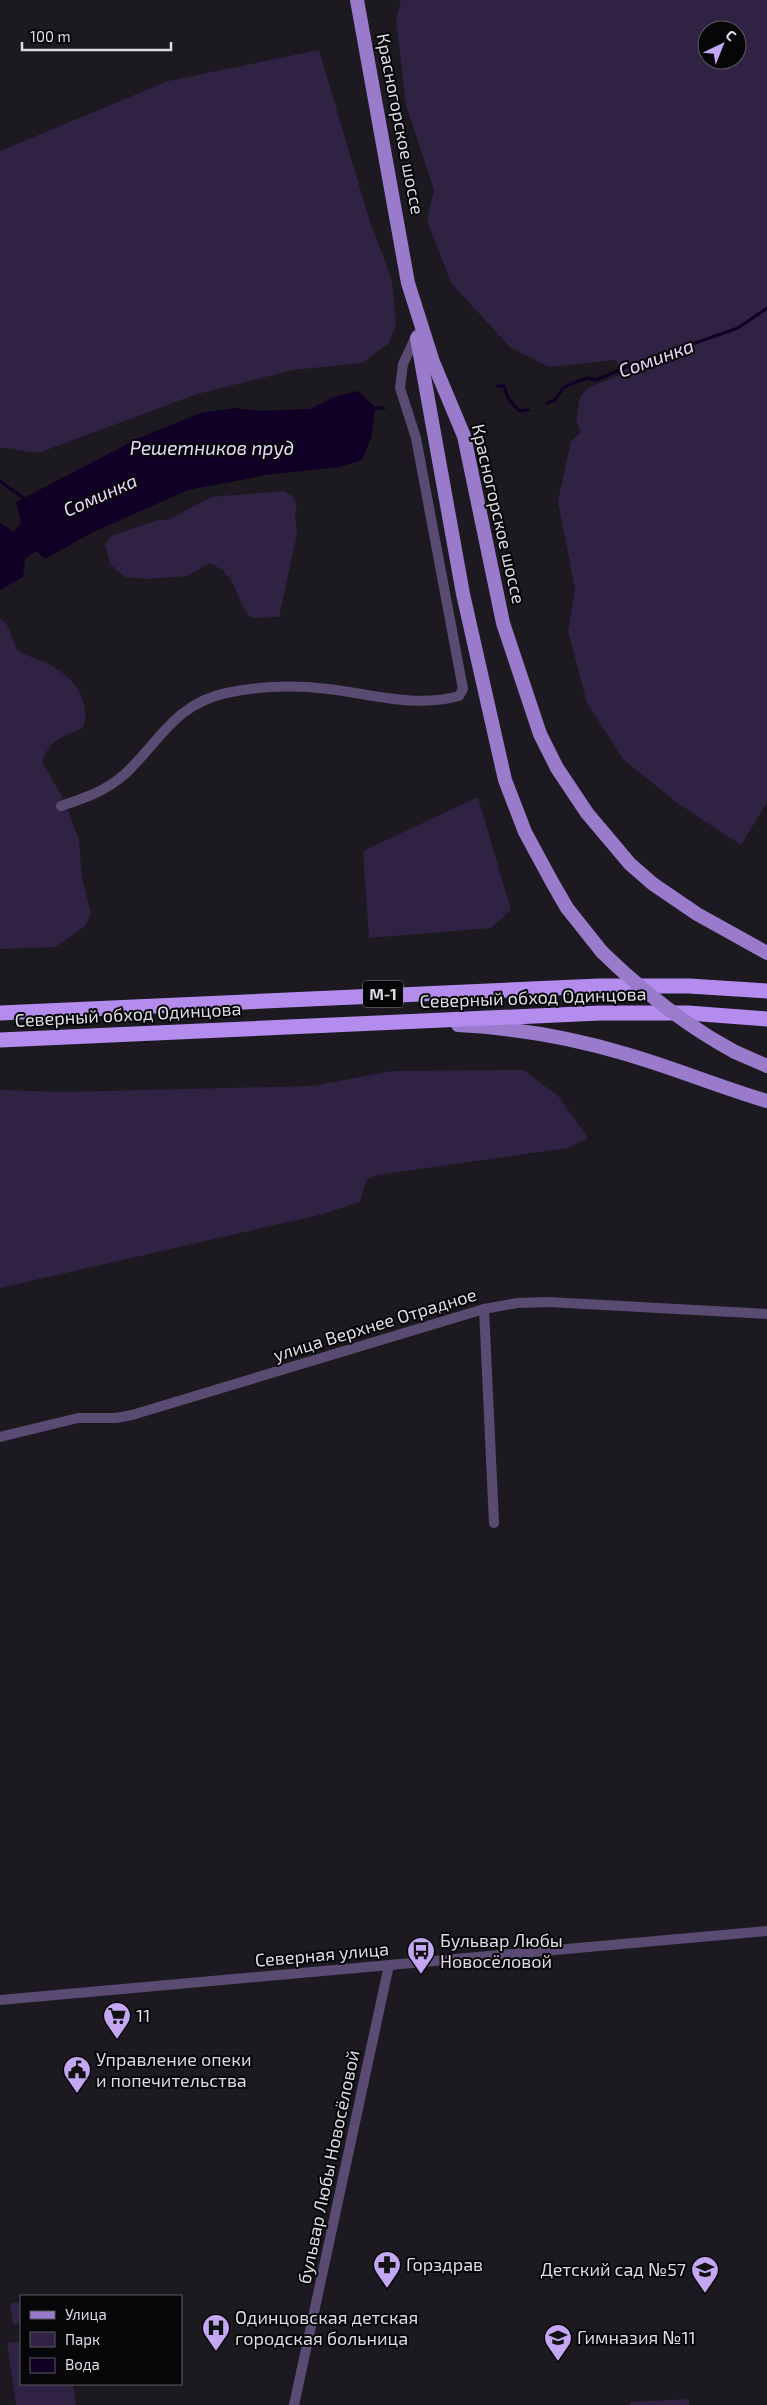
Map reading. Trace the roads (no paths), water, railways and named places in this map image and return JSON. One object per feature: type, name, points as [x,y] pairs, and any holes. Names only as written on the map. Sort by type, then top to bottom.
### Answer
[{"type":"highway","name":"Северный обход Одинцова","points":[[0,1012],[590,986],[689,986],[767,991]]},
{"type":"highway","name":"Северный обход Одинцова","points":[[0,1040],[359,1023],[644,1013],[767,1019]]},
{"type":"main road","name":"Красногорское шоссе","points":[[358,3],[408,283],[432,362],[456,416],[466,445],[503,623],[526,696],[549,754],[587,813],[630,864],[668,895],[720,929],[767,953]]},
{"type":"main road","points":[[408,283],[463,594],[505,780],[525,832],[567,908],[602,952],[663,1006],[687,1024],[734,1052],[767,1066]]},
{"type":"main road","points":[[359,1023],[398,1022],[476,1026],[552,1037],[626,1054],[767,1101]]},
{"type":"street","points":[[61,806],[96,794],[125,774],[158,736],[181,715],[201,700],[226,693],[290,685],[424,702],[459,696],[463,689],[416,438],[400,388],[403,364],[417,334]]},
{"type":"street","name":"улица Верхнее Отрадное","points":[[0,1438],[78,1418],[116,1418],[132,1415],[484,1309],[548,1302],[767,1314]]},
{"type":"street","points":[[484,1309],[494,1523]]},
{"type":"street","name":"Северная улица","points":[[0,2000],[767,1930]]},
{"type":"street","name":"бульвар Любы Новосёловой","points":[[294,2405],[389,1965]]},
{"type":"water","name":"Решетников пруд","points":[[358,391],[375,407],[371,438],[362,460],[340,467],[266,475],[188,490],[91,533],[45,559],[36,551],[25,559],[23,577],[0,590],[0,523],[14,532],[21,523],[16,502],[137,439],[200,413],[235,408],[259,411],[310,409],[337,396]]},
{"type":"waterway","name":"Соминка","points":[[547,403],[555,400],[563,388],[576,382],[587,378],[596,380],[624,368],[738,328],[767,308]]},
{"type":"waterway","name":"Соминка","points":[[497,386],[504,386],[508,398],[519,411],[529,410]]},
{"type":"waterway","name":"Соминка","points":[[372,408],[384,408]]},
{"type":"waterway","points":[[0,481],[26,500]]},
{"type":"place","name":"Бульвар Любы Новосёловой","points":[[421,1975]]},
{"type":"place","name":"11","points":[[117,2040]]},
{"type":"place","name":"Управление опеки и попечительства","points":[[77,2094]]},
{"type":"place","name":"Горздрав","points":[[387,2289]]},
{"type":"place","name":"Детский сад №57","points":[[705,2294]]},
{"type":"place","name":"Одинцовская детская городская больница","points":[[216,2352]]},
{"type":"place","name":"Гимназия №11","points":[[558,2362]]}]
